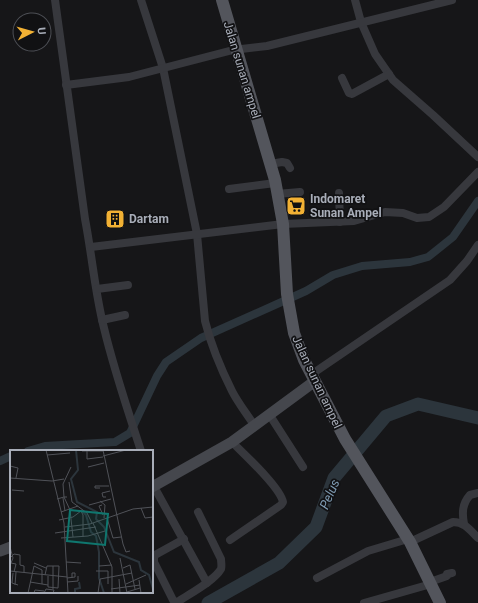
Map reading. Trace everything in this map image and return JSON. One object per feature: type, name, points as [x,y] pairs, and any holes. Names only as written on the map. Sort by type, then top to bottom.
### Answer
[{"type":"main road","name":"Jalan sunan ampel","points":[[222,0],[276,188],[283,224],[287,294],[294,333],[313,378],[344,439],[364,467],[409,540],[440,603]]},
{"type":"street","points":[[55,0],[85,219],[91,247],[102,320],[141,450]]},
{"type":"street","points":[[141,0],[163,68],[197,234],[205,322],[211,341],[233,392],[254,426]]},
{"type":"street","points":[[355,0],[361,22],[375,54],[393,80],[478,157]]},
{"type":"street","points":[[66,85],[129,77],[236,50],[267,46],[452,0]]},
{"type":"street","points":[[342,78],[352,94],[389,74]]},
{"type":"street","points":[[270,164],[284,162],[288,164],[290,168]]},
{"type":"street","points":[[91,247],[283,224],[354,221],[385,212],[403,212],[417,218],[429,217],[444,207],[478,172]]},
{"type":"street","points":[[229,189],[276,188],[300,192]]},
{"type":"street","points":[[339,193],[340,222]]},
{"type":"street","points":[[153,484],[232,442],[254,426],[313,378],[450,280],[467,262],[478,245]]},
{"type":"street","points":[[97,289],[128,285]]},
{"type":"street","points":[[102,320],[125,315]]},
{"type":"street","points":[[269,414],[303,467]]},
{"type":"street","points":[[230,540],[281,505],[283,502],[281,496],[272,485],[232,442]]},
{"type":"street","points":[[153,487],[184,539],[207,583]]},
{"type":"street","points":[[464,524],[462,514],[464,506],[470,495],[478,493]]},
{"type":"street","points":[[184,539],[155,555],[154,558],[154,562],[173,600],[176,602],[207,583],[221,569],[222,565],[221,559],[198,512]]},
{"type":"street","points":[[317,578],[368,551],[409,540],[453,522],[464,524],[478,538]]},
{"type":"street","points":[[0,552],[10,547]]},
{"type":"street","points":[[364,603],[430,583],[452,573]]},
{"type":"waterway","points":[[31,450],[45,446],[115,442],[130,433],[157,376],[166,362],[201,338],[306,291],[333,275],[362,266],[410,262],[428,257],[453,237],[478,201]]},
{"type":"waterway","name":"Pelus","points":[[208,603],[279,563],[316,527],[334,478],[386,416],[418,404],[478,418]]},
{"type":"waterway","points":[[0,461],[10,456]]},
{"type":"place","name":"Indomaret Sunan Ampel","points":[[296,206]]},
{"type":"place","name":"Dartam","points":[[115,219]]}]
